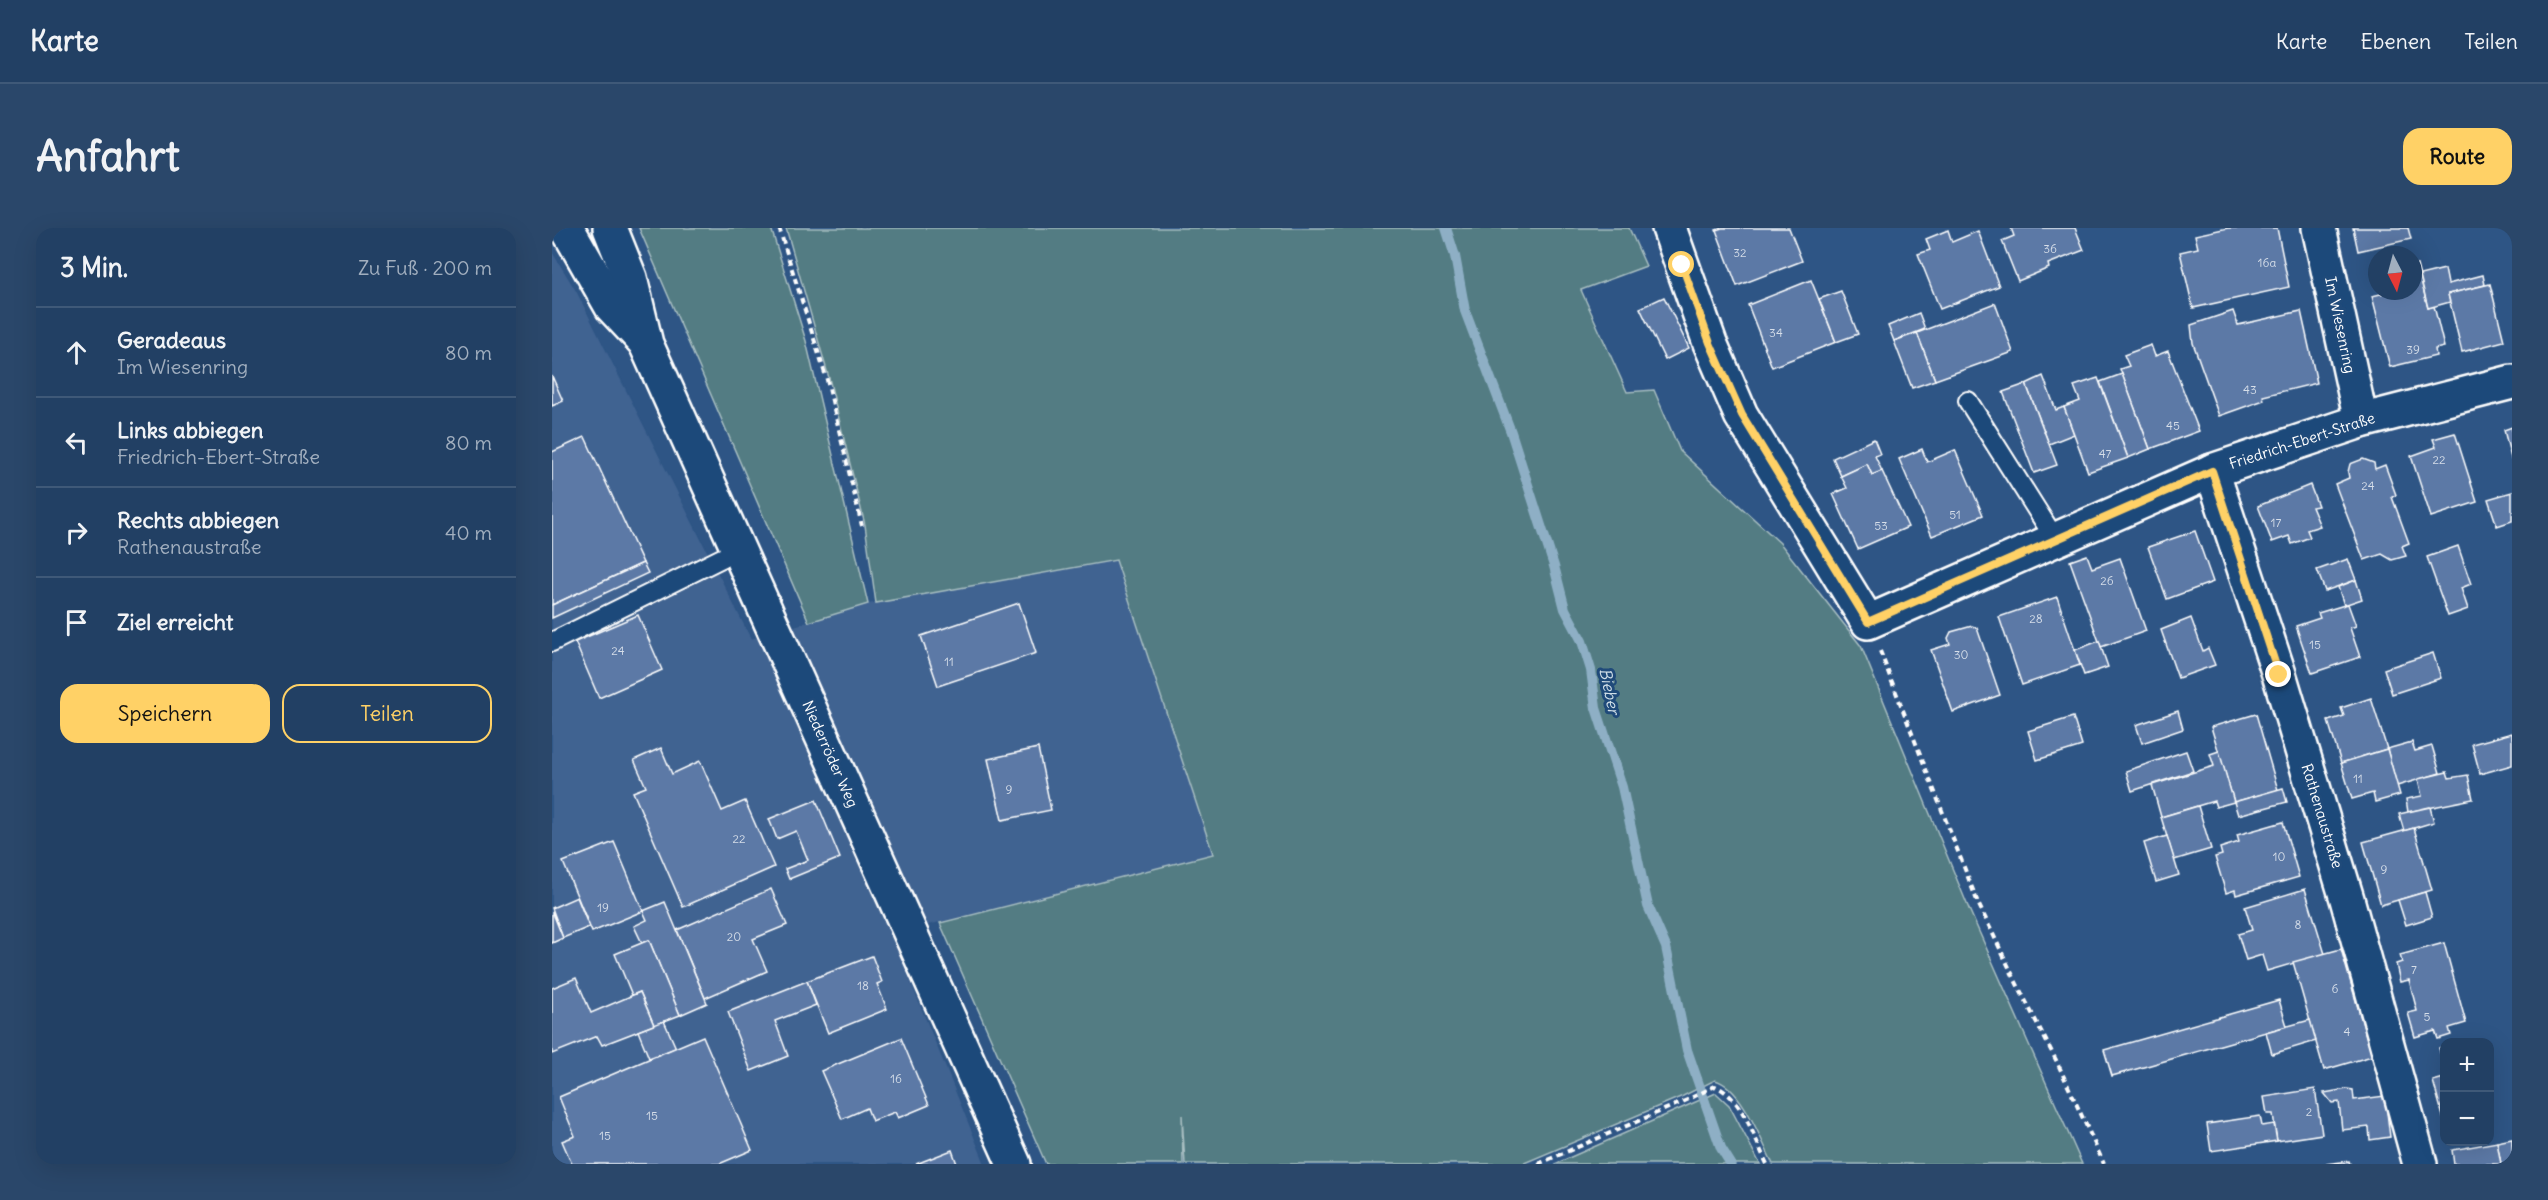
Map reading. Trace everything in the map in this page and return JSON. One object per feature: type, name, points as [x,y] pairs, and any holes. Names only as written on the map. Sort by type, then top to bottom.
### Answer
[{"type":"street","name":"Niederröder Weg","points":[[567,228],[612,307],[646,344]]},
{"type":"street","name":"Niederröder Weg","points":[[610,228],[630,279],[646,344],[1014,1164]]},
{"type":"street","points":[[1669,228],[1710,343],[1742,415],[1868,622]]},
{"type":"street","name":"Im Wiesenring","points":[[2319,228],[2361,421]]},
{"type":"street","name":"Friedrich-Ebert-Straße","points":[[1868,622],[2212,471],[2361,421],[2512,382]]},
{"type":"street","name":"Rathenaustraße","points":[[2212,471],[2279,675],[2347,899],[2420,1164]]},
{"type":"lane","points":[[1968,401],[2047,526],[2053,541]]},
{"type":"lane","points":[[552,642],[738,550]]},
{"type":"path","points":[[779,228],[827,380],[862,526]]},
{"type":"path","points":[[1868,622],[1978,903],[2057,1062],[2104,1164]]},
{"type":"path","points":[[1538,1164],[1687,1101],[1715,1086],[1726,1090],[1735,1100],[1767,1164]]},
{"type":"shaded area","points":[[552,252],[576,291],[751,639],[868,604],[1116,560],[1213,855],[891,934],[985,1164],[552,1164]]},
{"type":"green space","points":[[639,228],[771,228],[806,341],[868,604],[809,622]]},
{"type":"green space","points":[[786,228],[1629,228],[1646,266],[1581,290],[1627,392],[1654,390],[1680,451],[1780,543],[1861,646],[1969,909],[2082,1164],[1773,1164],[1742,1103],[1725,1085],[1715,1080],[1683,1096],[1522,1164],[1185,1164],[1182,1115],[1183,1164],[1046,1164],[940,923],[1213,854],[1116,560],[876,603],[865,525],[829,378]]},
{"type":"green space","points":[[1716,1093],[1729,1105],[1760,1164],[1555,1164]]},
{"type":"building","points":[[1722,228],[1789,228],[1802,261],[1737,286],[1716,230]]},
{"type":"building","points":[[2011,228],[2075,228],[2084,250],[2048,264],[2049,268],[2018,281],[2002,241],[2014,236]]},
{"type":"building","points":[[2228,228],[2277,228],[2289,287],[2193,308],[2180,252],[2198,248],[2195,235]]},
{"type":"building","points":[[2353,228],[2408,228],[2411,239],[2380,246],[2368,246],[2368,249],[2358,251]]},
{"type":"building","points":[[1948,230],[1952,242],[1978,231],[1999,286],[1940,309],[1918,254],[1930,250],[1926,239]]},
{"type":"building","points":[[2445,269],[2448,284],[2483,275],[2485,285],[2448,294],[2450,302],[2428,308],[2422,275]]},
{"type":"building","points":[[1811,280],[1836,342],[1772,367],[1748,305]]},
{"type":"building","points":[[2490,284],[2504,341],[2462,352],[2448,294]]},
{"type":"building","points":[[2422,285],[2428,308],[2434,306],[2444,347],[2435,349],[2436,356],[2390,367],[2373,300],[2422,300]]},
{"type":"building","points":[[1841,291],[1858,334],[1836,342],[1819,299]]},
{"type":"building","points":[[1664,297],[1689,348],[1665,360],[1640,308]]},
{"type":"building","points":[[1995,303],[2013,352],[1935,380],[1917,333]]},
{"type":"building","points":[[2233,311],[2238,325],[2301,311],[2317,383],[2263,396],[2264,400],[2219,416],[2193,343],[2191,325]]},
{"type":"building","points":[[1919,313],[1925,329],[1894,341],[1888,326]]},
{"type":"building","points":[[1917,333],[1935,380],[1912,388],[1894,341]]},
{"type":"building","points":[[2151,345],[2155,356],[2168,351],[2199,431],[2150,449],[2120,369],[2129,366],[2124,355]]},
{"type":"building","points":[[2122,374],[2150,449],[2128,458],[2100,382]]},
{"type":"building","points":[[552,376],[563,401],[552,406]]},
{"type":"building","points":[[2043,376],[2056,410],[2064,407],[2074,434],[2049,444],[2026,384]]},
{"type":"building","points":[[2098,378],[2128,458],[2088,472],[2064,407],[2080,401],[2074,386]]},
{"type":"building","points":[[2026,384],[2057,465],[2034,473],[2003,392]]},
{"type":"building","points":[[2512,427],[2512,462],[2504,430]]},
{"type":"building","points":[[2455,433],[2477,502],[2431,517],[2411,456],[2436,447],[2433,439]]},
{"type":"building","points":[[585,437],[643,563],[552,605],[552,452]]},
{"type":"building","points":[[1874,439],[1880,454],[1875,456],[1882,471],[1872,475],[1867,464],[1841,476],[1833,458]]},
{"type":"building","points":[[1922,449],[1927,462],[1955,450],[1983,515],[1932,536],[1899,459]]},
{"type":"building","points":[[2363,459],[2374,463],[2375,469],[2385,465],[2396,495],[2392,497],[2409,543],[2402,546],[2406,556],[2392,560],[2382,554],[2364,560],[2335,484],[2349,478],[2350,464]]},
{"type":"building","points":[[1867,464],[1872,475],[1882,471],[1908,527],[1858,549],[1833,494],[1847,488],[1841,476]]},
{"type":"building","points":[[2310,485],[2318,506],[2312,507],[2320,526],[2307,530],[2310,537],[2292,544],[2289,536],[2272,542],[2258,506]]},
{"type":"building","points":[[2512,492],[2512,521],[2497,526],[2488,499]]},
{"type":"building","points":[[2195,531],[2213,582],[2167,599],[2148,547]]},
{"type":"building","points":[[2458,546],[2471,584],[2461,588],[2468,609],[2448,616],[2427,557]]},
{"type":"building","points":[[2087,555],[2092,568],[2120,558],[2146,631],[2101,647],[2070,561]]},
{"type":"building","points":[[2348,559],[2356,580],[2325,591],[2317,570]]},
{"type":"building","points":[[643,563],[648,573],[552,618],[552,605]]},
{"type":"building","points":[[2356,580],[2362,599],[2344,605],[2338,587]]},
{"type":"building","points":[[2057,597],[2080,665],[2022,685],[1999,617]]},
{"type":"building","points":[[1019,603],[1036,653],[938,686],[921,636]]},
{"type":"building","points":[[2348,604],[2356,626],[2350,628],[2360,657],[2312,673],[2296,626],[2320,618],[2318,613]]},
{"type":"building","points":[[638,615],[662,670],[599,698],[575,642]]},
{"type":"building","points":[[2191,618],[2203,651],[2208,648],[2215,665],[2178,678],[2161,630]]},
{"type":"building","points":[[1972,626],[1977,628],[2000,695],[1953,712],[1931,650],[1950,644],[1948,638],[1951,632]]},
{"type":"building","points":[[2099,641],[2108,667],[2084,675],[2075,650]]},
{"type":"building","points":[[2433,653],[2441,678],[2392,694],[2384,669]]},
{"type":"building","points":[[2371,698],[2387,749],[2341,763],[2328,721],[2344,716],[2341,708]]},
{"type":"building","points":[[2178,711],[2183,729],[2142,743],[2136,725]]},
{"type":"building","points":[[2256,714],[2278,790],[2234,802],[2211,727]]},
{"type":"building","points":[[2073,717],[2082,746],[2037,760],[2028,731]]},
{"type":"building","points":[[2512,733],[2512,765],[2480,774],[2472,744]]},
{"type":"building","points":[[2412,742],[2415,751],[2432,746],[2440,773],[2397,786],[2387,749]]},
{"type":"building","points":[[661,748],[672,774],[700,761],[722,811],[745,801],[774,867],[683,907],[633,792],[646,787],[634,760]]},
{"type":"building","points":[[1038,748],[1051,810],[1002,820],[988,759]]},
{"type":"building","points":[[2387,749],[2400,795],[2375,802],[2373,793],[2352,799],[2341,763]]},
{"type":"building","points":[[2186,751],[2193,771],[2132,791],[2126,771]]},
{"type":"building","points":[[2219,751],[2234,802],[2216,807],[2214,801],[2161,817],[2152,785],[2214,766],[2210,754]]},
{"type":"building","points":[[2447,772],[2449,778],[2468,775],[2473,799],[2408,812],[2406,799],[2422,796],[2418,779]]},
{"type":"building","points":[[2283,788],[2287,802],[2238,815],[2234,802]]},
{"type":"building","points":[[816,800],[840,858],[789,879],[785,869],[808,860],[796,831],[777,839],[769,819]]},
{"type":"building","points":[[2198,806],[2211,849],[2174,860],[2161,817]]},
{"type":"building","points":[[2430,807],[2434,822],[2404,831],[2399,814]]},
{"type":"building","points":[[2283,822],[2299,877],[2236,895],[2235,890],[2226,893],[2215,857],[2222,855],[2220,848],[2239,842],[2237,835]]},
{"type":"building","points":[[2414,828],[2432,890],[2381,905],[2363,842]]},
{"type":"building","points":[[2167,836],[2179,875],[2156,882],[2144,843]]},
{"type":"building","points":[[614,842],[643,911],[592,932],[563,862]]},
{"type":"building","points":[[771,889],[787,925],[753,939],[767,971],[705,998],[677,930]]},
{"type":"building","points":[[2305,889],[2325,954],[2267,971],[2262,955],[2246,960],[2238,934],[2252,930],[2245,907]]},
{"type":"building","points":[[2425,892],[2432,917],[2406,925],[2398,900]]},
{"type":"building","points":[[577,897],[589,927],[563,938],[552,908]]},
{"type":"building","points":[[665,902],[707,1003],[680,1015],[649,940],[642,943],[634,926],[647,920],[643,911]]},
{"type":"building","points":[[552,911],[563,938],[552,943]]},
{"type":"building","points":[[649,940],[680,1015],[654,1025],[640,992],[632,995],[615,954]]},
{"type":"building","points":[[2444,943],[2466,1023],[2449,1028],[2451,1035],[2438,1039],[2435,1031],[2415,1037],[2408,1013],[2417,1011],[2409,980],[2400,982],[2396,964],[2402,962],[2400,955]]},
{"type":"building","points":[[2341,949],[2372,1056],[2324,1070],[2293,962]]},
{"type":"building","points":[[872,956],[882,982],[877,984],[887,1009],[828,1033],[807,981]]},
{"type":"building","points":[[576,978],[591,1013],[640,992],[654,1025],[602,1045],[597,1036],[552,1054],[552,988]]},
{"type":"building","points":[[807,981],[816,1005],[775,1021],[788,1056],[751,1071],[728,1012]]},
{"type":"building","points":[[2279,1000],[2287,1026],[2112,1076],[2104,1050]]},
{"type":"building","points":[[2310,1020],[2316,1041],[2272,1054],[2266,1032]]},
{"type":"building","points":[[664,1021],[676,1048],[649,1058],[638,1031]]},
{"type":"building","points":[[703,1036],[752,1150],[719,1164],[572,1164],[562,1141],[575,1136],[559,1097]]},
{"type":"building","points":[[901,1038],[929,1105],[898,1118],[895,1112],[872,1121],[867,1108],[842,1119],[821,1071]]},
{"type":"building","points":[[2440,1079],[2440,1106],[2433,1081]]},
{"type":"building","points":[[2315,1089],[2322,1134],[2277,1141],[2273,1114],[2267,1114],[2264,1097]]},
{"type":"building","points":[[2353,1090],[2354,1100],[2385,1096],[2390,1137],[2370,1140],[2369,1127],[2342,1130],[2339,1102],[2332,1103],[2324,1093]]},
{"type":"building","points":[[2260,1116],[2262,1126],[2274,1124],[2277,1141],[2211,1151],[2207,1124]]},
{"type":"building","points":[[2512,1139],[2512,1164],[2501,1164],[2497,1142]]},
{"type":"building","points":[[2497,1142],[2501,1164],[2454,1164],[2452,1150],[2474,1146],[2494,1146],[2494,1143]]},
{"type":"building","points":[[952,1150],[957,1164],[916,1164]]},
{"type":"building","points":[[2349,1161],[2350,1164],[2325,1164]]},
{"type":"waterway","name":"Bieber","points":[[1446,228],[1455,256],[1465,311],[1511,432],[1554,566],[1565,609],[1582,641],[1591,670],[1596,708],[1622,787],[1648,906],[1666,947],[1687,1050],[1721,1148],[1731,1164]]},
{"type":"route","points":[[1682,265],[1710,343],[1742,415],[1868,622],[2212,471],[2279,675]]}]
